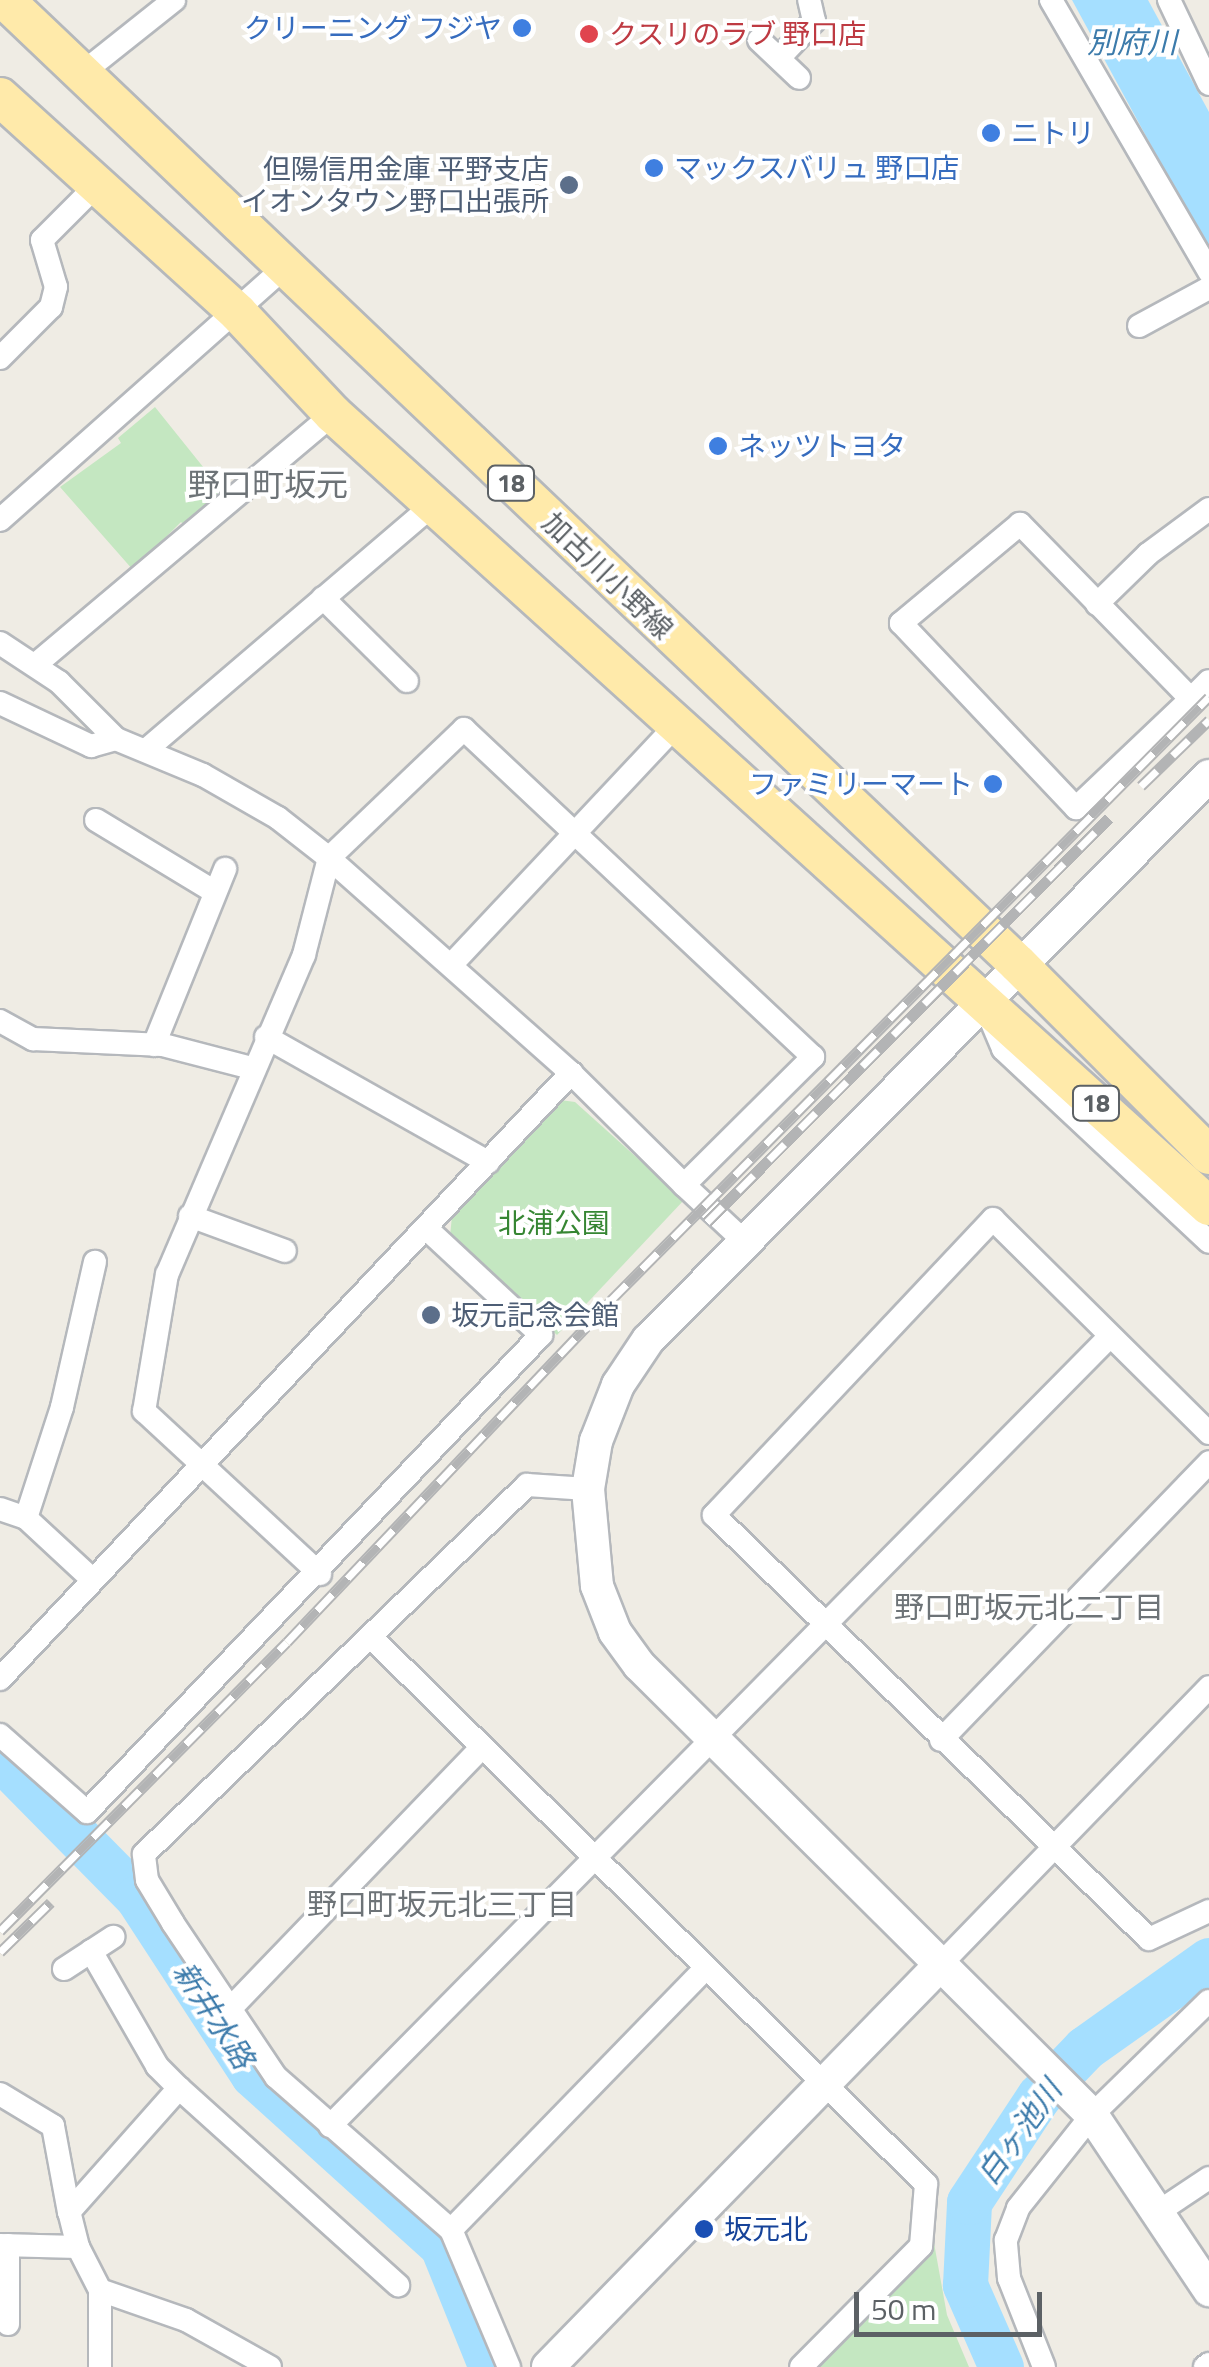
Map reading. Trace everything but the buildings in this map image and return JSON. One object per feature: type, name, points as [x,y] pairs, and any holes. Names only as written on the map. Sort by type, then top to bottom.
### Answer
[{"type":"main road","name":"加古川小野線","points":[[5,0],[1018,964],[1209,1155]]},
{"type":"main road","name":"加古川小野線","points":[[7,115],[97,185],[238,313],[333,414],[436,502],[1209,1206]]},
{"type":"street","points":[[81,74],[174,0]]},
{"type":"street","points":[[778,58],[814,21],[809,0]]},
{"type":"street","points":[[1051,0],[1209,272]]},
{"type":"street","points":[[1168,0],[1209,84]]},
{"type":"street","points":[[759,40],[799,78]]},
{"type":"street","points":[[0,358],[51,308],[56,287],[42,240],[97,185]]},
{"type":"street","points":[[0,520],[238,313],[286,266]]},
{"type":"street","points":[[1139,326],[1209,288]]},
{"type":"street","points":[[35,664],[333,414]]},
{"type":"street","points":[[146,750],[436,502]]},
{"type":"street","points":[[1097,604],[1209,508]]},
{"type":"street","points":[[1190,698],[1020,524],[901,623],[1076,808],[1209,681]]},
{"type":"street","points":[[323,598],[408,680]]},
{"type":"street","points":[[0,643],[35,664],[116,739],[146,750],[278,818],[329,858],[572,1073],[744,1241]]},
{"type":"street","points":[[0,703],[91,746],[116,739]]},
{"type":"street","points":[[452,964],[679,722]]},
{"type":"street","points":[[320,1574],[144,1411],[167,1274],[252,1068],[304,955],[329,858],[464,729],[814,1057],[684,1185]]},
{"type":"street","points":[[1209,776],[648,1340],[618,1386],[596,1441],[588,1489],[598,1586],[615,1632],[710,1742],[1092,2115],[1209,2290]]},
{"type":"street","points":[[96,820],[215,892]]},
{"type":"street","points":[[154,1044],[225,869]]},
{"type":"street","points":[[982,1000],[1003,1049],[1209,1242]]},
{"type":"street","points":[[0,1022],[32,1039],[154,1044],[252,1068]]},
{"type":"street","points":[[1074,1022],[1209,1128]]},
{"type":"street","points":[[266,1038],[488,1162]]},
{"type":"street","points":[[0,1679],[572,1073]]},
{"type":"street","points":[[190,1216],[284,1252]]},
{"type":"street","points":[[1209,1433],[993,1219],[714,1515],[1149,1939],[1209,1911]]},
{"type":"street","points":[[0,1735],[87,1812],[320,1574],[541,1335],[426,1228]]},
{"type":"street","points":[[26,1518],[62,1407],[95,1262]]},
{"type":"street","points":[[330,2126],[596,1861],[1110,1336]]},
{"type":"street","points":[[941,1740],[1209,1462]]},
{"type":"street","points":[[509,2367],[451,2230],[276,2076],[228,2011],[148,1880],[144,1854],[527,1485],[588,1489]]},
{"type":"street","points":[[0,1509],[26,1518],[94,1580]]},
{"type":"street","points":[[372,1638],[926,2184],[921,2246],[801,2367]]},
{"type":"street","points":[[548,2367],[1209,1687]]},
{"type":"street","points":[[228,2011],[481,1748]]},
{"type":"street","points":[[64,1969],[113,1937]]},
{"type":"street","points":[[92,1951],[157,2066],[398,2285]]},
{"type":"street","points":[[451,2230],[706,1968]]},
{"type":"street","points":[[1044,2367],[1009,2278],[1006,2240],[1018,2208],[1092,2115],[1209,2001]]},
{"type":"street","points":[[69,2212],[180,2088]]},
{"type":"street","points":[[0,2094],[53,2126],[78,2247],[100,2290],[100,2367]]},
{"type":"street","points":[[1158,2212],[1209,2178]]},
{"type":"street","points":[[8,2324],[4,2245],[78,2247]]},
{"type":"street","points":[[100,2290],[186,2320],[270,2367]]},
{"type":"green space","points":[[155,407],[224,493],[185,526],[181,522],[133,570],[60,487],[121,443],[118,438]]},
{"type":"green space","name":"北浦公園","points":[[560,1100],[575,1102],[684,1200],[557,1335],[450,1236],[452,1216]]},
{"type":"green space","points":[[934,2243],[947,2315],[969,2367],[813,2367]]},
{"type":"water","name":"別府川","points":[[1072,0],[1148,0],[1209,112],[1209,252]]},
{"type":"waterway","name":"新井水路","points":[[0,1758],[137,1897],[253,2075],[442,2246],[491,2367]]},
{"type":"waterway","name":"白ヶ池川","points":[[1001,2367],[965,2285],[969,2202],[1039,2096],[1085,2048],[1209,1960]]},
{"type":"railway","points":[[0,1931],[287,1642],[611,1300],[1209,697]]},
{"type":"railway","points":[[1141,786],[1209,720]]},
{"type":"railway","points":[[707,1222],[1109,818]]},
{"type":"railway","points":[[0,1952],[51,1902]]},
{"type":"place","name":"クリーニング フジヤ","points":[[522,28]]},
{"type":"place","name":"クスリのラブ 野口店","points":[[589,34]]},
{"type":"place","name":"ニトリ","points":[[991,133]]},
{"type":"place","name":"マックスバリュ 野口店","points":[[654,168]]},
{"type":"place","name":"但陽信用金庫 平野支店 イオンタウン野口出張所","points":[[569,185]]},
{"type":"place","name":"ネッツトヨタ","points":[[718,446]]},
{"type":"place","name":"ファミリーマート","points":[[993,784]]},
{"type":"place","name":"坂元記念会館","points":[[431,1315]]},
{"type":"place","name":"坂元北","points":[[704,2229]]},
{"type":"district","name":"野口町坂元","points":[[268,484]]},
{"type":"district","name":"野口町坂元北二丁目","points":[[1029,1607]]},
{"type":"district","name":"野口町坂元北三丁目","points":[[442,1904]]}]
